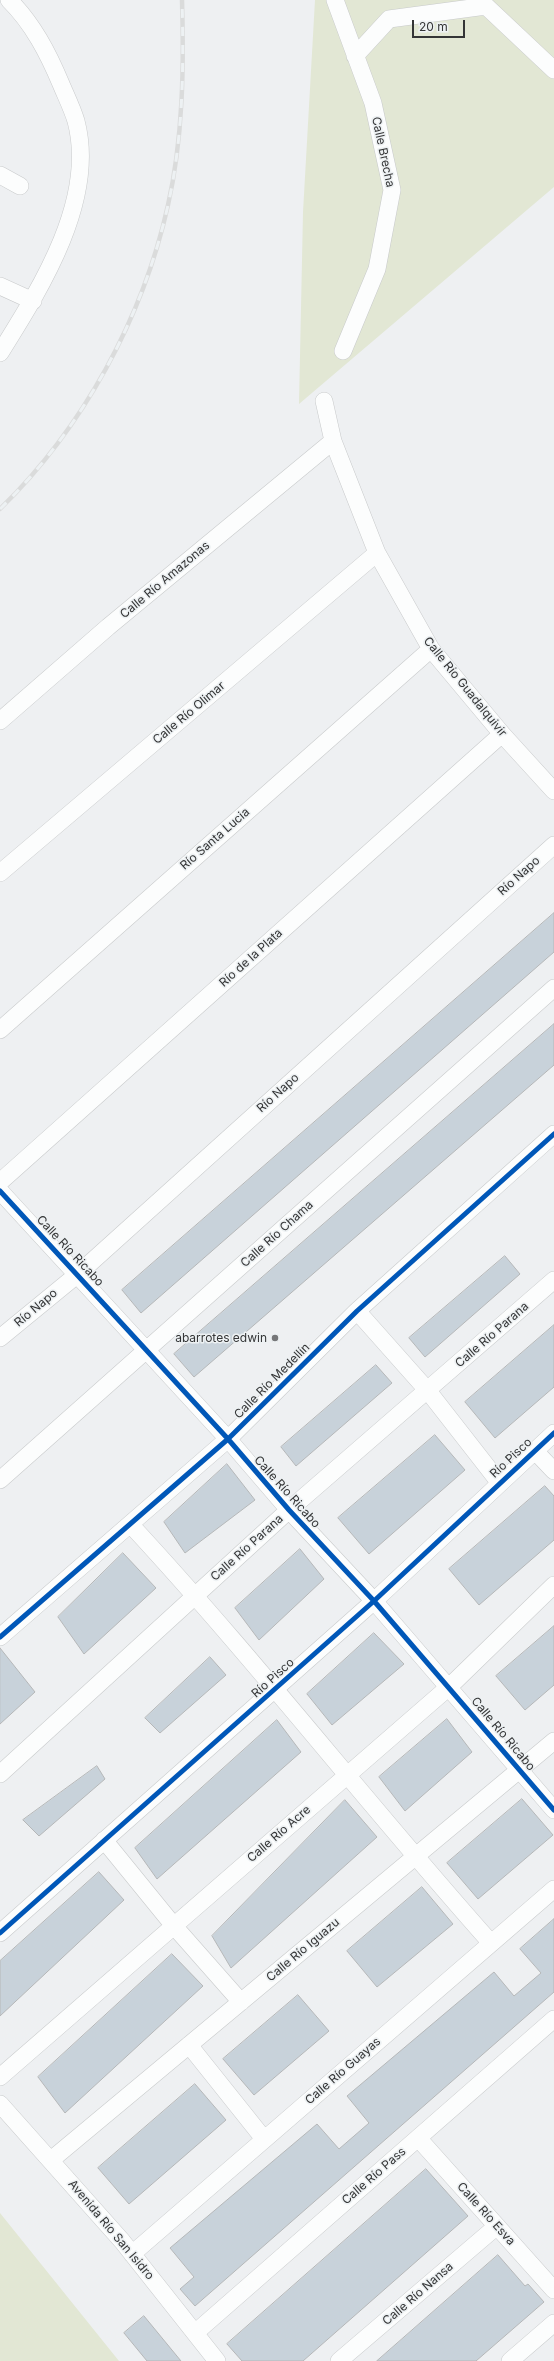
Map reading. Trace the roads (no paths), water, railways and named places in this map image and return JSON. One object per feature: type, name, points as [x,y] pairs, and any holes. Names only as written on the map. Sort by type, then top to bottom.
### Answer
[{"type":"street","points":[[0,353],[32,301],[71,219],[78,188],[80,155],[76,121],[53,66],[32,27],[9,0]]},
{"type":"street","name":"Calle Brecha","points":[[335,0],[373,103],[392,190],[377,269],[343,351]]},
{"type":"street","points":[[355,56],[389,19],[486,6],[554,70]]},
{"type":"street","points":[[0,175],[20,186]]},
{"type":"street","points":[[0,286],[32,301]]},
{"type":"street","name":"Calle Río Guadalquivir","points":[[324,401],[333,441],[377,553],[431,649],[502,734],[554,791]]},
{"type":"street","name":"Calle Río Amazonas","points":[[0,721],[108,627],[333,441]]},
{"type":"street","name":"Calle Río Olimar","points":[[0,873],[377,553]]},
{"type":"street","name":"Río Santa Lucia","points":[[0,1030],[431,649]]},
{"type":"street","name":"Río de la Plata","points":[[0,1182],[502,734]]},
{"type":"street","name":"Río Napo","points":[[0,1338],[78,1274],[554,845]]},
{"type":"street","name":"Calle Río Chama","points":[[0,1480],[146,1352],[554,988]]},
{"type":"street","name":"Calle Río Medellín","points":[[0,1637],[228,1439],[357,1311],[554,1134]]},
{"type":"street","name":"Calle Río Ricabo","points":[[0,1191],[78,1274],[146,1352],[228,1439],[289,1510],[374,1601],[450,1686],[554,1810]]},
{"type":"street","name":"Calle Río Parana","points":[[0,1774],[289,1510],[428,1391],[554,1280]]},
{"type":"street","points":[[357,1311],[428,1391],[499,1482]]},
{"type":"street","name":"Río Pisco","points":[[0,1933],[374,1601],[499,1482],[554,1433]]},
{"type":"street","points":[[534,1450],[554,1471]]},
{"type":"street","points":[[130,1524],[196,1595],[276,1688],[414,1857],[491,1944]]},
{"type":"street","name":"Calle Río Acre","points":[[0,2078],[347,1774],[450,1686],[554,1584]]},
{"type":"street","name":"Calle Río Iguazu","points":[[51,2160],[554,1741]]},
{"type":"street","points":[[104,1840],[174,1926],[241,2002]]},
{"type":"street","name":"Calle Río Guayas","points":[[132,2254],[554,1889]]},
{"type":"street","name":"Calle Río Pass","points":[[195,2333],[554,2019]]},
{"type":"street","points":[[189,2045],[264,2139]]},
{"type":"street","name":"Avenida Río San Isidro","points":[[0,2104],[51,2160],[132,2254],[217,2361]]},
{"type":"street","name":"Calle Río Esva","points":[[418,2138],[554,2290]]},
{"type":"street","name":"Calle Río Nansa","points":[[339,2361],[497,2226]]},
{"type":"street","points":[[510,2361],[554,2323]]},
{"type":"railway","points":[[0,509],[30,477],[58,443],[83,407],[106,369],[126,329],[143,289],[157,247],[168,205],[177,155],[180,129],[183,51],[182,0]]},
{"type":"place","name":"abarrotes edwin","points":[[275,1338]]}]
